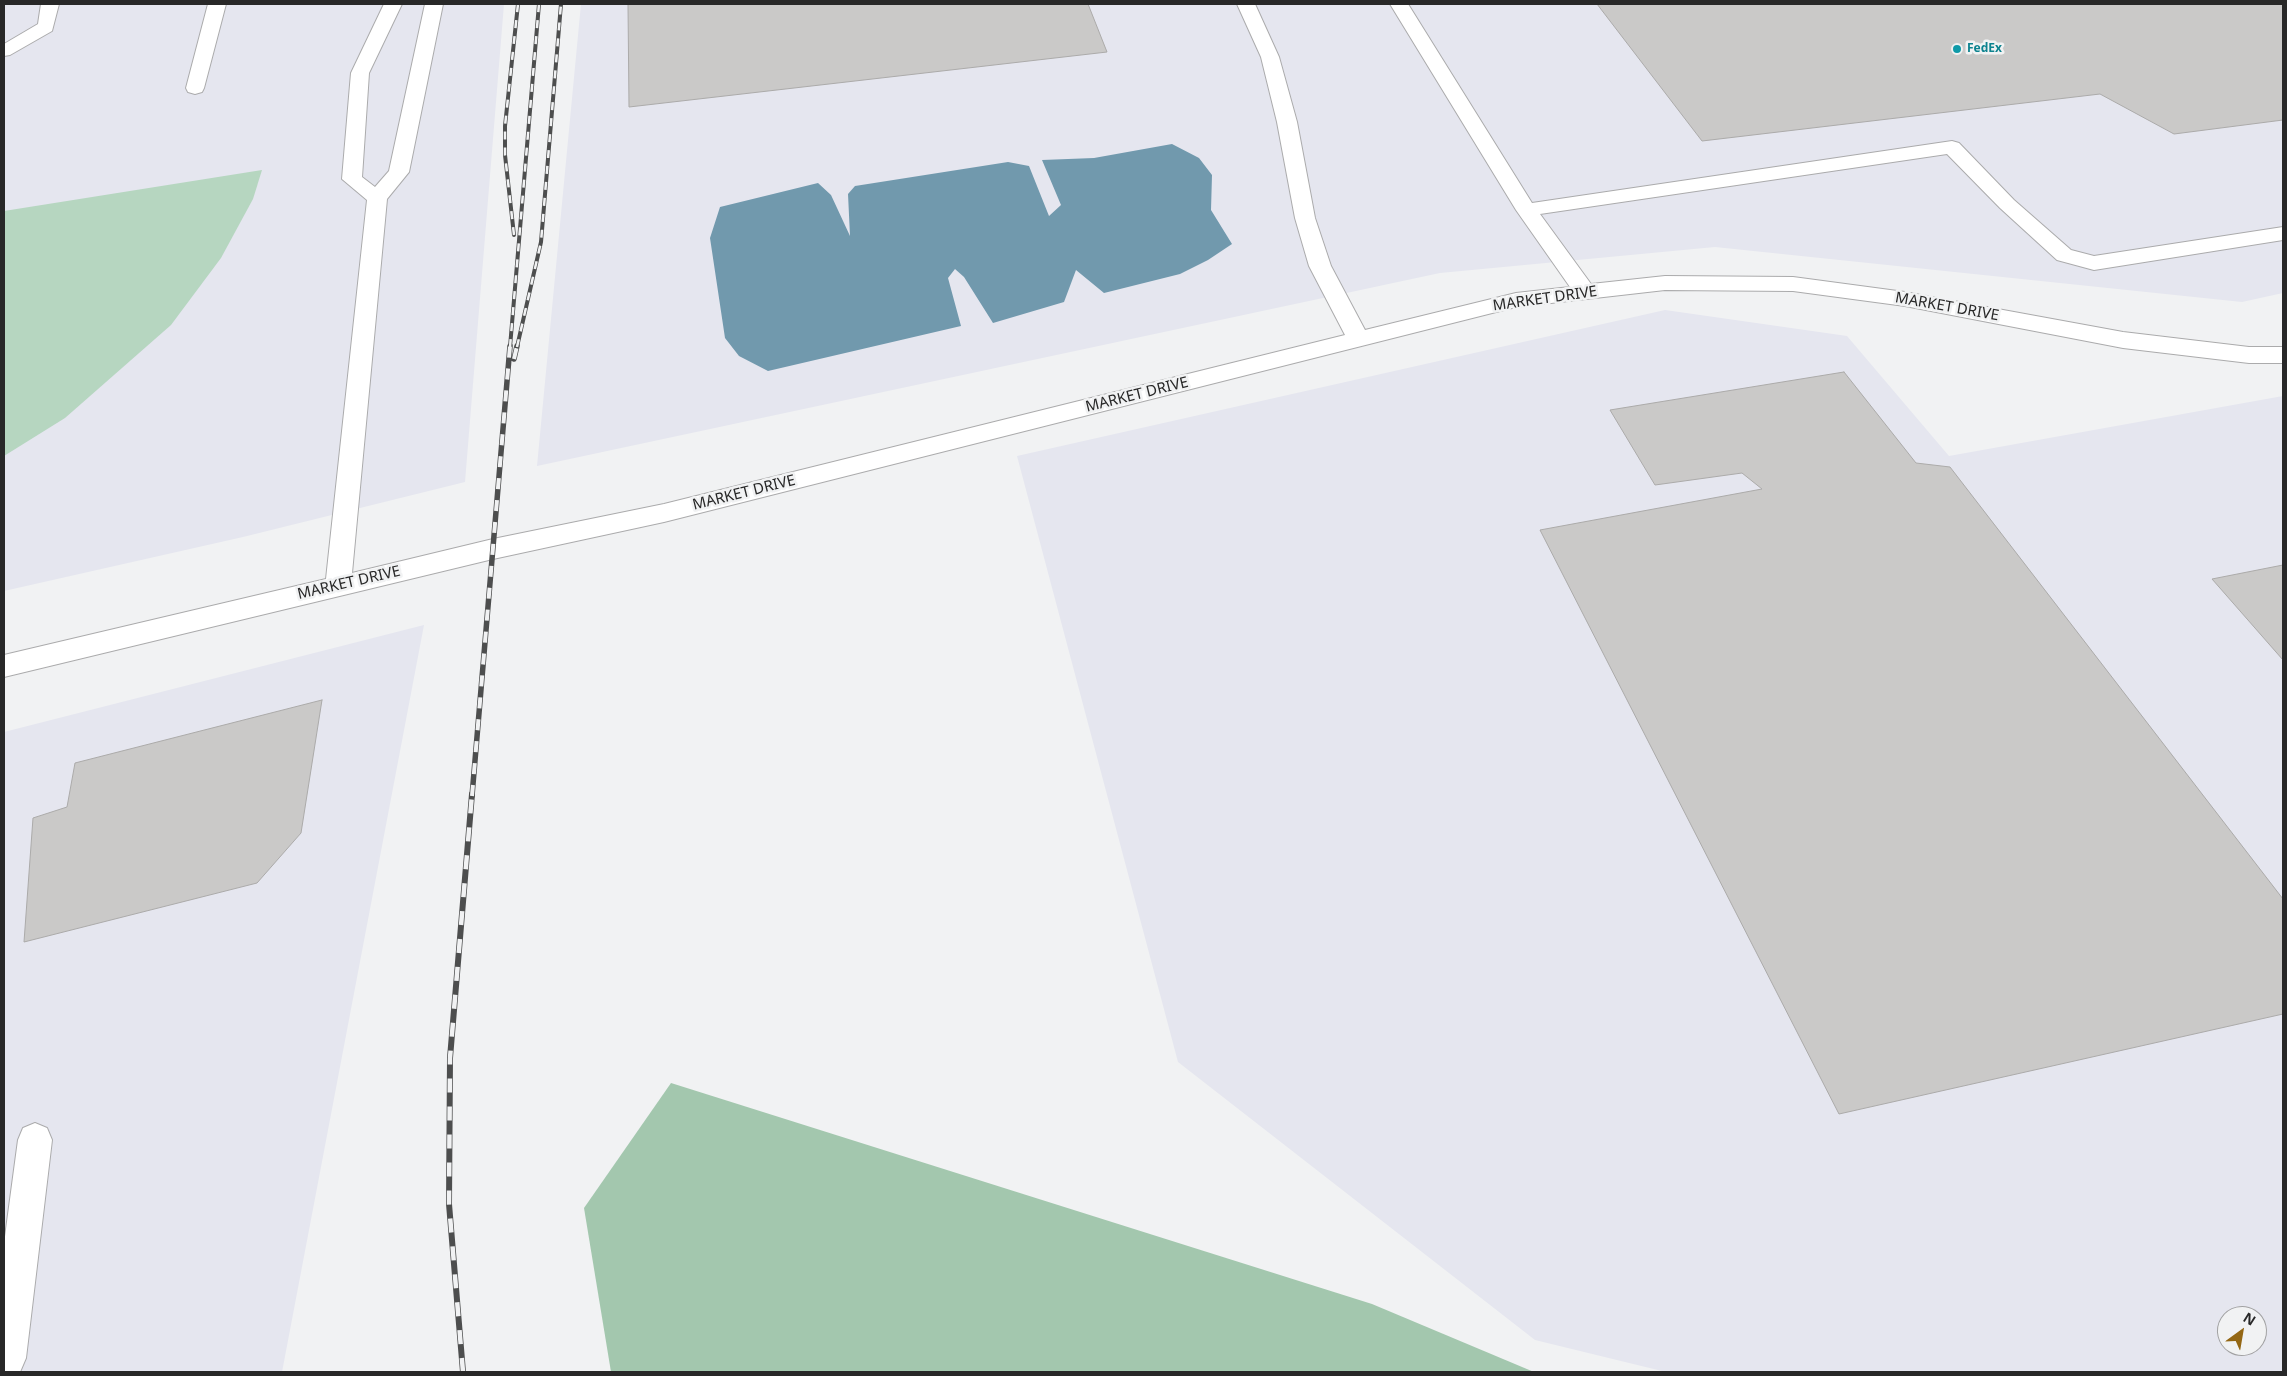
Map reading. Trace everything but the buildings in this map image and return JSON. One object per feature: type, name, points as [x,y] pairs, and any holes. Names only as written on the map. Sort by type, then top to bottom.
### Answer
[{"type":"street","points":[[4,51],[46,27],[50,4]]},
{"type":"street","points":[[195,88],[217,4]]},
{"type":"street","points":[[377,198],[352,179],[360,73],[394,4]]},
{"type":"street","points":[[338,586],[377,198],[399,172],[434,4]]},
{"type":"street","points":[[1246,4],[1272,62],[1287,122],[1304,218],[1320,266],[1358,339]]},
{"type":"street","points":[[1399,4],[1526,210],[1585,292]]},
{"type":"street","points":[[1526,210],[1952,147],[2007,204],[2064,256],[2094,263],[2283,233]]},
{"type":"street","name":"MARKET DRIVE","points":[[4,666],[492,550],[664,513],[1516,300],[1665,283],[1793,284],[1905,299],[2123,340],[2249,354],[2283,355]]},
{"type":"street","points":[[4,1365],[7,1358],[35,1140]]},
{"type":"shaded area","points":[[4,4],[504,4],[465,482],[243,537],[4,591]]},
{"type":"shaded area","points":[[581,4],[2283,4],[2283,293],[2242,302],[1715,247],[1440,273],[537,466]]},
{"type":"shaded area","points":[[1665,310],[1847,336],[1949,456],[2283,396],[2283,1372],[1666,1372],[1535,1340],[1178,1062],[1017,456]]},
{"type":"shaded area","points":[[424,625],[282,1372],[4,1372],[4,732]]},
{"type":"green space","points":[[262,170],[253,199],[221,258],[171,325],[65,418],[4,456],[4,211]]},
{"type":"green space","points":[[671,1083],[1372,1304],[1534,1372],[611,1372],[584,1208]]},
{"type":"water","points":[[1172,144],[1199,158],[1212,175],[1211,210],[1232,244],[1208,260],[1180,274],[1104,293],[1076,270],[1064,302],[993,323],[964,277],[955,269],[948,278],[961,326],[768,371],[739,356],[725,338],[710,238],[720,207],[818,183],[831,195],[850,236],[848,194],[855,186],[1008,162],[1029,166],[1049,216],[1061,205],[1042,160],[1094,158]]},
{"type":"railway","points":[[514,235],[505,155],[505,126],[518,4]]},
{"type":"railway","points":[[510,347],[539,4]]},
{"type":"railway","points":[[517,347],[541,242],[561,4]]},
{"type":"railway","points":[[472,796],[510,346]]},
{"type":"railway","points":[[514,359],[517,346]]},
{"type":"railway","points":[[463,1372],[449,1204],[450,1058],[472,794]]},
{"type":"place","name":"FedEx","points":[[1957,49]]}]
